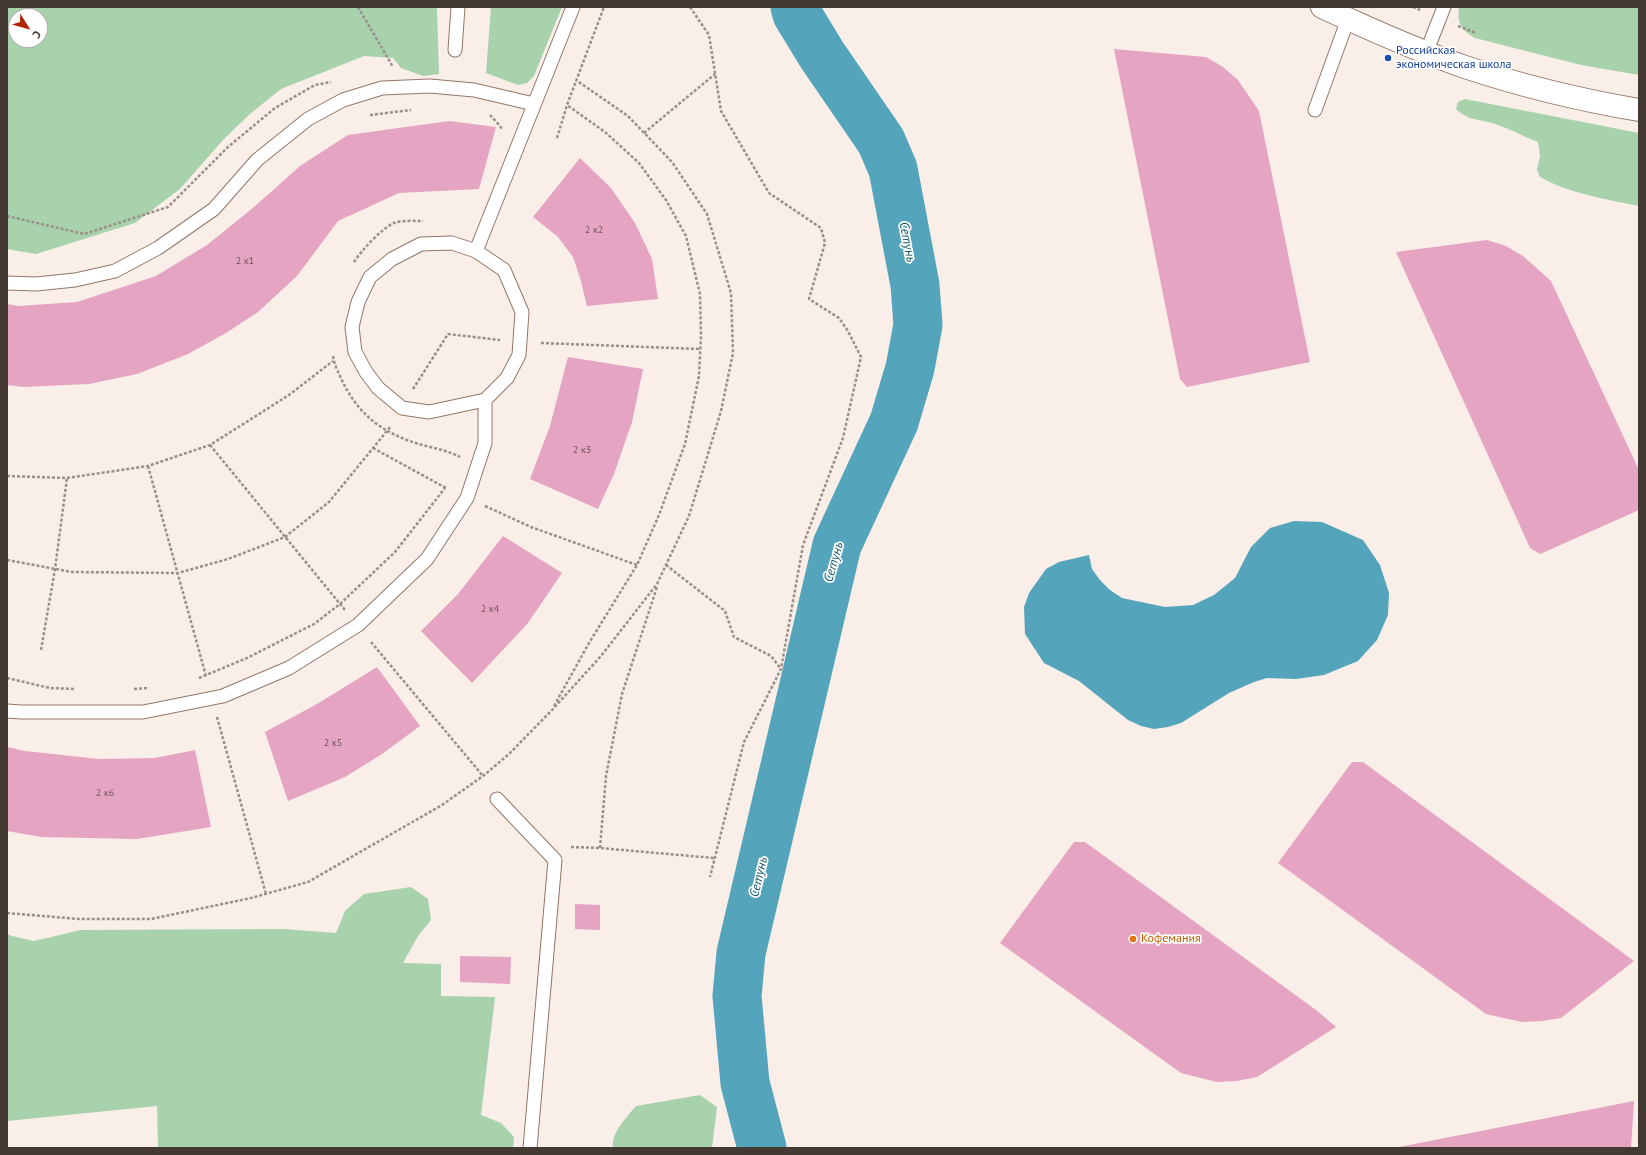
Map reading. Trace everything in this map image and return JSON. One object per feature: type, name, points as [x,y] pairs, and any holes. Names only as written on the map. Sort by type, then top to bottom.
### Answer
[{"type":"street","points":[[1322,7],[1426,53],[1500,78],[1589,101],[1639,110]]},
{"type":"lane","points":[[455,50],[458,7]]},
{"type":"lane","points":[[476,251],[573,7]]},
{"type":"lane","points":[[1426,53],[1444,7]]},
{"type":"lane","points":[[1315,110],[1348,19]]},
{"type":"lane","points":[[7,283],[36,284],[75,280],[115,271],[158,248],[214,209],[257,160],[308,119],[343,100],[382,88],[430,86],[474,90],[534,104]]},
{"type":"lane","points":[[421,244],[452,244],[476,251],[504,270],[522,312],[520,342],[519,354],[507,378],[485,400],[429,412],[402,408],[378,388],[366,372],[355,352],[352,327],[358,302],[370,277],[392,259],[421,244]]},
{"type":"lane","points":[[7,710],[21,712],[143,712],[223,696],[288,668],[358,625],[428,559],[467,498],[485,443],[485,400]]},
{"type":"lane","points":[[497,799],[555,860],[530,1148]]},
{"type":"path","points":[[358,7],[394,69],[387,71]]},
{"type":"path","points":[[557,138],[567,104],[604,7]]},
{"type":"path","points":[[690,7],[710,35],[721,111],[770,192],[820,228],[825,243],[809,299],[839,318],[861,357],[844,438],[803,545],[781,669],[744,742],[710,877]]},
{"type":"path","points":[[644,133],[716,74]]},
{"type":"path","points":[[7,216],[84,234],[168,207],[228,147],[275,108],[315,85],[337,80]]},
{"type":"path","points":[[576,80],[628,116],[672,162],[707,214],[731,293],[733,353],[721,411],[689,516],[657,584],[622,694],[606,776],[600,848]]},
{"type":"path","points":[[552,710],[589,643],[638,565],[659,515],[685,444],[699,376],[700,349],[700,294],[686,236],[666,200],[639,164],[606,132],[567,104]]},
{"type":"path","points":[[7,560],[72,572],[178,573],[228,559],[285,536],[329,502],[373,448],[389,428],[448,334],[520,342],[700,349]]},
{"type":"path","points":[[7,476],[67,478],[148,466],[210,445],[289,395],[333,360]]},
{"type":"path","points":[[373,448],[444,488],[531,527],[638,565]]},
{"type":"path","points":[[41,650],[55,569],[67,478]]},
{"type":"path","points":[[194,680],[247,658],[307,627],[340,604],[395,552],[444,488]]},
{"type":"path","points":[[666,565],[725,611],[734,637],[771,656],[781,669]]},
{"type":"path","points":[[7,913],[79,919],[151,919],[251,898],[308,882],[442,805],[483,776],[509,754],[552,710],[601,656],[657,584]]},
{"type":"path","points":[[7,678],[50,688],[80,690]]},
{"type":"path","points":[[132,689],[153,688]]},
{"type":"path","points":[[567,846],[714,858]]},
{"type":"green space","points":[[7,7],[437,7],[439,74],[423,76],[401,68],[393,58],[364,56],[281,89],[250,114],[223,140],[180,189],[135,223],[36,254],[7,249]]},
{"type":"green space","points":[[491,7],[562,7],[534,76],[527,83],[518,85],[486,73]]},
{"type":"green space","points":[[1459,7],[1639,7],[1639,75],[1581,65],[1475,38],[1466,32],[1461,26],[1459,22]]},
{"type":"green space","points":[[1465,99],[1639,133],[1639,206],[1576,192],[1563,188],[1540,177],[1537,170],[1540,156],[1538,142],[1501,126],[1463,115],[1456,109],[1458,102]]},
{"type":"green space","points":[[411,887],[428,899],[431,920],[418,936],[403,963],[441,964],[441,996],[495,997],[481,1115],[501,1123],[514,1137],[513,1148],[158,1148],[157,1106],[7,1121],[7,934],[34,941],[81,930],[283,929],[336,933],[345,911],[364,894]]},
{"type":"green space","points":[[700,1095],[717,1107],[712,1148],[613,1148],[614,1136],[624,1120],[636,1106]]},
{"type":"water","points":[[1294,521],[1322,522],[1363,540],[1380,565],[1389,593],[1388,615],[1377,640],[1358,661],[1324,675],[1296,679],[1267,678],[1254,682],[1229,693],[1181,723],[1154,729],[1141,726],[1128,720],[1079,681],[1044,663],[1025,634],[1024,607],[1029,593],[1046,569],[1059,562],[1089,555],[1092,569],[1100,580],[1110,590],[1122,598],[1165,607],[1193,605],[1214,595],[1235,578],[1251,547],[1270,528]]},
{"type":"building","points":[[1114,49],[1206,57],[1223,67],[1238,80],[1259,111],[1310,362],[1187,387],[1180,379]]},
{"type":"building","points":[[449,121],[496,127],[479,189],[399,193],[338,221],[297,276],[258,312],[226,333],[188,354],[137,374],[89,384],[24,387],[7,385],[7,304],[18,306],[77,302],[156,276],[207,245],[254,207],[300,166],[348,135]]},
{"type":"building","points":[[580,158],[611,188],[635,223],[652,259],[658,299],[587,306],[573,257],[558,237],[533,217]]},
{"type":"building","points":[[1487,240],[1506,246],[1523,256],[1551,281],[1639,470],[1639,510],[1540,554],[1530,548],[1396,252]]},
{"type":"building","points":[[568,357],[643,369],[632,422],[614,474],[598,509],[530,479],[550,426]]},
{"type":"building","points":[[503,536],[562,573],[528,623],[472,683],[421,631],[458,594]]},
{"type":"building","points":[[377,667],[420,726],[382,754],[345,777],[288,801],[265,732],[317,704]]},
{"type":"building","points":[[7,747],[25,751],[99,759],[155,758],[195,750],[211,827],[137,839],[41,837],[7,831]]},
{"type":"building","points":[[1352,762],[1363,762],[1634,961],[1561,1018],[1522,1022],[1486,1014],[1278,863]]},
{"type":"building","points":[[1074,842],[1085,842],[1316,1010],[1336,1027],[1257,1077],[1237,1081],[1217,1082],[1181,1073],[1000,943]]},
{"type":"building","points":[[575,904],[600,905],[600,930],[575,929]]},
{"type":"building","points":[[460,956],[511,957],[510,984],[460,982]]},
{"type":"building","points":[[1634,1101],[1631,1148],[1399,1148],[1399,1147]]},
{"type":"waterway","name":"Сетунь","points":[[762,1148],[745,1083],[737,996],[741,953],[837,545],[894,422],[910,368],[918,325],[915,285],[893,169],[881,141],[822,55],[797,14],[795,7]]},
{"type":"place","name":"Российская экономическая школа","points":[[1388,58]]},
{"type":"place","name":"Кофемания","points":[[1133,939]]}]
